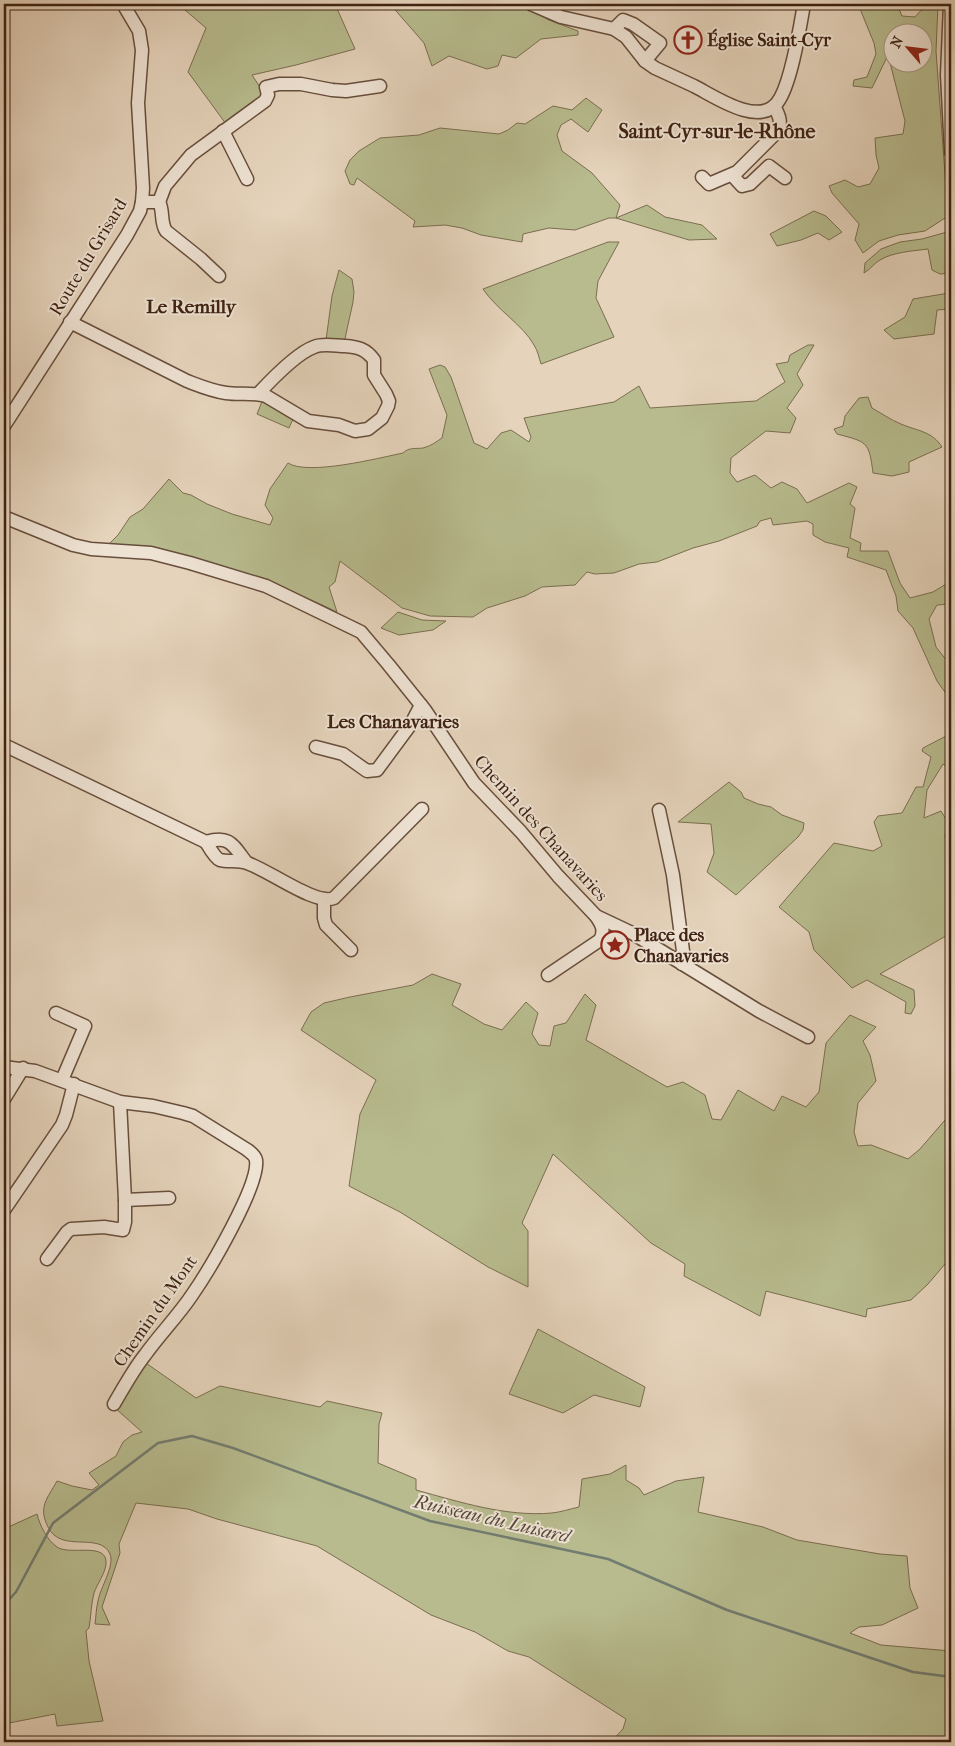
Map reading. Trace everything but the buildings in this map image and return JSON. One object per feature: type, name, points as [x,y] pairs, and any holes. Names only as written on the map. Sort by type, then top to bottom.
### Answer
[{"type":"street","name":"Route du Grisard","points":[[4,426],[127,235],[140,210],[143,188],[138,104],[142,50],[141,40],[134,21],[123,4]]},
{"type":"street","points":[[530,4],[561,17],[614,29],[626,37],[645,62],[655,68],[738,109],[759,112],[774,106],[783,95],[804,4]]},
{"type":"street","points":[[950,4],[947,75],[951,152]]},
{"type":"street","points":[[614,29],[623,20],[634,24],[660,43],[645,62]]},
{"type":"street","points":[[158,202],[165,186],[192,155],[265,101],[268,94],[266,87],[302,84],[346,91],[380,86]]},
{"type":"street","points":[[702,177],[709,184],[737,172],[778,131],[780,120],[774,106]]},
{"type":"street","points":[[223,131],[247,179]]},
{"type":"street","points":[[732,175],[742,186],[750,184],[769,166],[784,178]]},
{"type":"street","points":[[142,202],[158,202]]},
{"type":"street","points":[[158,202],[162,208],[163,226],[166,231],[219,276]]},
{"type":"street","points":[[70,322],[111,344],[202,387],[226,393],[258,394],[277,401],[308,421],[339,425],[355,431],[376,424],[382,418],[388,406],[386,394],[374,376],[374,360],[368,353],[358,347],[316,346],[306,351],[275,376],[258,394]]},
{"type":"street","name":"Chemin des Chanavaries","points":[[4,517],[73,545],[91,549],[151,553],[266,586],[361,632],[421,705],[474,783],[596,916],[623,928],[759,1011],[808,1037]]},
{"type":"street","points":[[316,747],[343,754],[367,771],[377,770],[411,724],[421,705]]},
{"type":"street","points":[[4,745],[206,842],[220,860],[246,862],[306,893],[324,899],[334,898],[422,809]]},
{"type":"street","points":[[659,810],[673,875],[683,951],[682,964]]},
{"type":"street","points":[[206,842],[227,840],[246,862]]},
{"type":"street","points":[[324,899],[326,925],[351,950]]},
{"type":"street","points":[[548,975],[600,940],[603,928],[596,916]]},
{"type":"street","points":[[4,1210],[62,1125],[66,1115],[68,1082],[84,1026],[56,1013]]},
{"type":"street","name":"Chemin du Mont","points":[[4,1067],[23,1068],[68,1082],[120,1102],[153,1106],[193,1116],[246,1149],[256,1159],[254,1176],[242,1206],[205,1274],[178,1314],[144,1356],[114,1404]]},
{"type":"street","points":[[4,1100],[23,1068]]},
{"type":"street","points":[[47,1259],[71,1229],[104,1227],[123,1230],[126,1222],[120,1102]]},
{"type":"street","points":[[125,1200],[169,1198]]},
{"type":"green space","points":[[178,4],[335,4],[355,49],[252,75],[262,90],[261,96],[226,124],[188,72],[206,28]]},
{"type":"green space","points":[[390,4],[522,4],[549,20],[578,31],[578,35],[541,39],[516,58],[502,55],[498,66],[487,69],[449,56],[432,66],[424,43]]},
{"type":"green space","points":[[858,4],[897,4],[902,16],[915,17],[926,5],[938,5],[936,51],[948,216],[925,231],[898,235],[879,241],[863,253],[855,240],[859,224],[832,193],[829,186],[845,180],[858,187],[870,184],[879,168],[875,138],[903,134],[905,121],[892,72],[932,72],[932,22],[882,22],[882,67],[872,88],[853,86],[854,80],[867,77],[876,54],[874,43]]},
{"type":"green space","points":[[586,98],[602,110],[588,132],[571,119],[561,125],[557,135],[562,151],[592,173],[620,205],[616,218],[609,218],[575,230],[549,228],[523,234],[522,242],[481,235],[462,228],[445,225],[413,227],[415,221],[357,178],[354,185],[350,184],[345,171],[350,160],[359,151],[380,138],[419,135],[440,128],[499,134],[517,123],[525,124],[553,106],[572,110]]},
{"type":"green space","points":[[647,205],[665,217],[702,225],[717,239],[689,240],[616,218]]},
{"type":"green space","points":[[814,211],[826,216],[842,232],[829,240],[818,233],[801,240],[777,246],[770,234]]},
{"type":"green space","points":[[947,232],[951,273],[940,274],[932,270],[928,249],[903,252],[885,257],[864,273],[865,263],[881,249],[900,242],[922,239]]},
{"type":"green space","points":[[608,242],[619,242],[598,281],[596,298],[614,337],[541,364],[529,338],[495,304],[483,289]]},
{"type":"green space","points":[[339,270],[352,279],[354,292],[344,343],[326,340],[332,296]]},
{"type":"green space","points":[[949,293],[951,309],[937,310],[934,334],[894,339],[884,330],[905,317],[913,299]]},
{"type":"green space","points":[[808,345],[814,345],[797,374],[803,385],[787,408],[796,418],[790,433],[766,431],[731,458],[730,473],[737,482],[755,475],[771,488],[782,482],[797,489],[807,503],[849,483],[857,487],[850,504],[855,508],[850,538],[861,543],[860,551],[888,551],[900,583],[910,598],[933,592],[951,581],[951,604],[937,605],[929,619],[936,647],[951,666],[951,706],[947,695],[937,681],[913,628],[898,611],[896,596],[886,570],[847,557],[849,548],[825,542],[813,535],[813,524],[807,521],[773,525],[771,518],[760,521],[757,526],[657,562],[639,564],[614,573],[595,574],[587,572],[575,585],[542,587],[525,596],[487,608],[473,617],[430,616],[402,608],[340,561],[335,582],[329,587],[337,612],[272,584],[205,562],[146,547],[108,545],[118,535],[130,517],[143,509],[169,479],[183,493],[191,495],[207,504],[232,514],[270,525],[273,518],[265,505],[270,489],[288,463],[298,467],[311,468],[344,465],[403,453],[410,449],[431,445],[442,438],[447,415],[429,369],[440,365],[445,367],[451,377],[474,443],[487,449],[501,433],[511,430],[529,442],[531,437],[524,418],[614,402],[639,386],[650,408],[756,401],[785,382],[776,364],[788,362],[790,355]]},
{"type":"green space","points":[[868,397],[872,408],[897,422],[924,432],[934,438],[942,447],[909,462],[909,472],[892,476],[873,473],[870,455],[865,444],[837,434],[834,429],[843,426],[845,416],[859,398]]},
{"type":"green space","points":[[263,399],[294,417],[289,428],[257,414]]},
{"type":"green space","points":[[398,612],[422,620],[446,621],[433,630],[399,635],[381,628]]},
{"type":"green space","points":[[951,715],[951,770],[943,764],[927,790],[924,818],[941,811],[947,821],[945,836],[947,852],[951,854],[951,933],[880,974],[914,990],[915,1006],[911,1014],[905,1013],[906,1002],[867,980],[852,988],[814,950],[809,932],[779,907],[834,843],[873,851],[882,846],[874,822],[878,816],[902,813],[916,787],[923,787],[931,757],[922,751],[923,748],[948,735],[947,720]]},
{"type":"green space","points":[[729,782],[741,792],[744,798],[771,807],[782,815],[804,823],[803,830],[798,837],[736,895],[707,872],[714,853],[711,824],[678,822]]},
{"type":"green space","points":[[432,974],[461,984],[452,1005],[484,1024],[502,1030],[526,1002],[538,1013],[532,1034],[539,1045],[550,1046],[554,1026],[566,1023],[585,994],[596,1005],[586,1040],[667,1087],[683,1082],[705,1095],[712,1119],[721,1120],[738,1090],[774,1111],[782,1096],[806,1107],[819,1092],[826,1043],[850,1015],[876,1027],[863,1041],[870,1055],[876,1081],[858,1103],[854,1132],[858,1146],[871,1145],[908,1159],[920,1149],[951,1113],[951,1257],[928,1284],[911,1300],[867,1309],[866,1317],[766,1291],[760,1316],[684,1276],[685,1264],[651,1243],[553,1154],[522,1223],[528,1231],[528,1287],[488,1267],[400,1212],[349,1186],[360,1114],[376,1080],[301,1030],[311,1012],[324,1003],[413,985]]},
{"type":"green space","points":[[538,1329],[645,1387],[640,1407],[594,1395],[563,1413],[509,1394]]},
{"type":"green space","points":[[143,1361],[196,1398],[220,1386],[320,1407],[327,1401],[382,1413],[379,1424],[378,1463],[416,1479],[416,1490],[466,1504],[500,1511],[535,1514],[552,1513],[579,1507],[582,1479],[610,1474],[626,1465],[626,1480],[639,1488],[644,1495],[676,1481],[704,1477],[698,1512],[763,1527],[797,1540],[880,1554],[907,1556],[910,1588],[918,1608],[882,1625],[859,1627],[850,1633],[881,1645],[951,1651],[951,1742],[927,1742],[894,1737],[894,1742],[611,1742],[623,1729],[626,1719],[529,1657],[508,1651],[475,1632],[431,1615],[317,1546],[217,1519],[188,1509],[136,1503],[119,1544],[120,1553],[102,1607],[110,1625],[95,1624],[99,1596],[111,1565],[110,1554],[105,1547],[98,1544],[71,1541],[54,1535],[45,1520],[44,1508],[47,1498],[57,1481],[92,1490],[99,1485],[89,1473],[116,1456],[123,1442],[132,1435],[142,1432],[115,1408]]},
{"type":"green space","points":[[37,1514],[44,1532],[57,1547],[70,1550],[95,1551],[105,1557],[105,1568],[94,1593],[89,1628],[86,1631],[89,1661],[103,1721],[57,1726],[55,1714],[4,1724],[4,1529]]},
{"type":"waterway","name":"Ruisseau du Luisard","points":[[4,1605],[16,1592],[53,1523],[158,1443],[192,1436],[233,1448],[430,1521],[608,1559],[727,1610],[913,1672],[951,1677]]},
{"type":"place","name":"Église Saint-Cyr","points":[[688,40]]},
{"type":"place","name":"Place des Chanavaries","points":[[615,945]]},
{"type":"district","name":"Saint-Cyr-sur-le-Rhône","points":[[717,131]]},
{"type":"district","name":"Le Remilly","points":[[191,306]]},
{"type":"district","name":"Les Chanavaries","points":[[393,721]]}]
